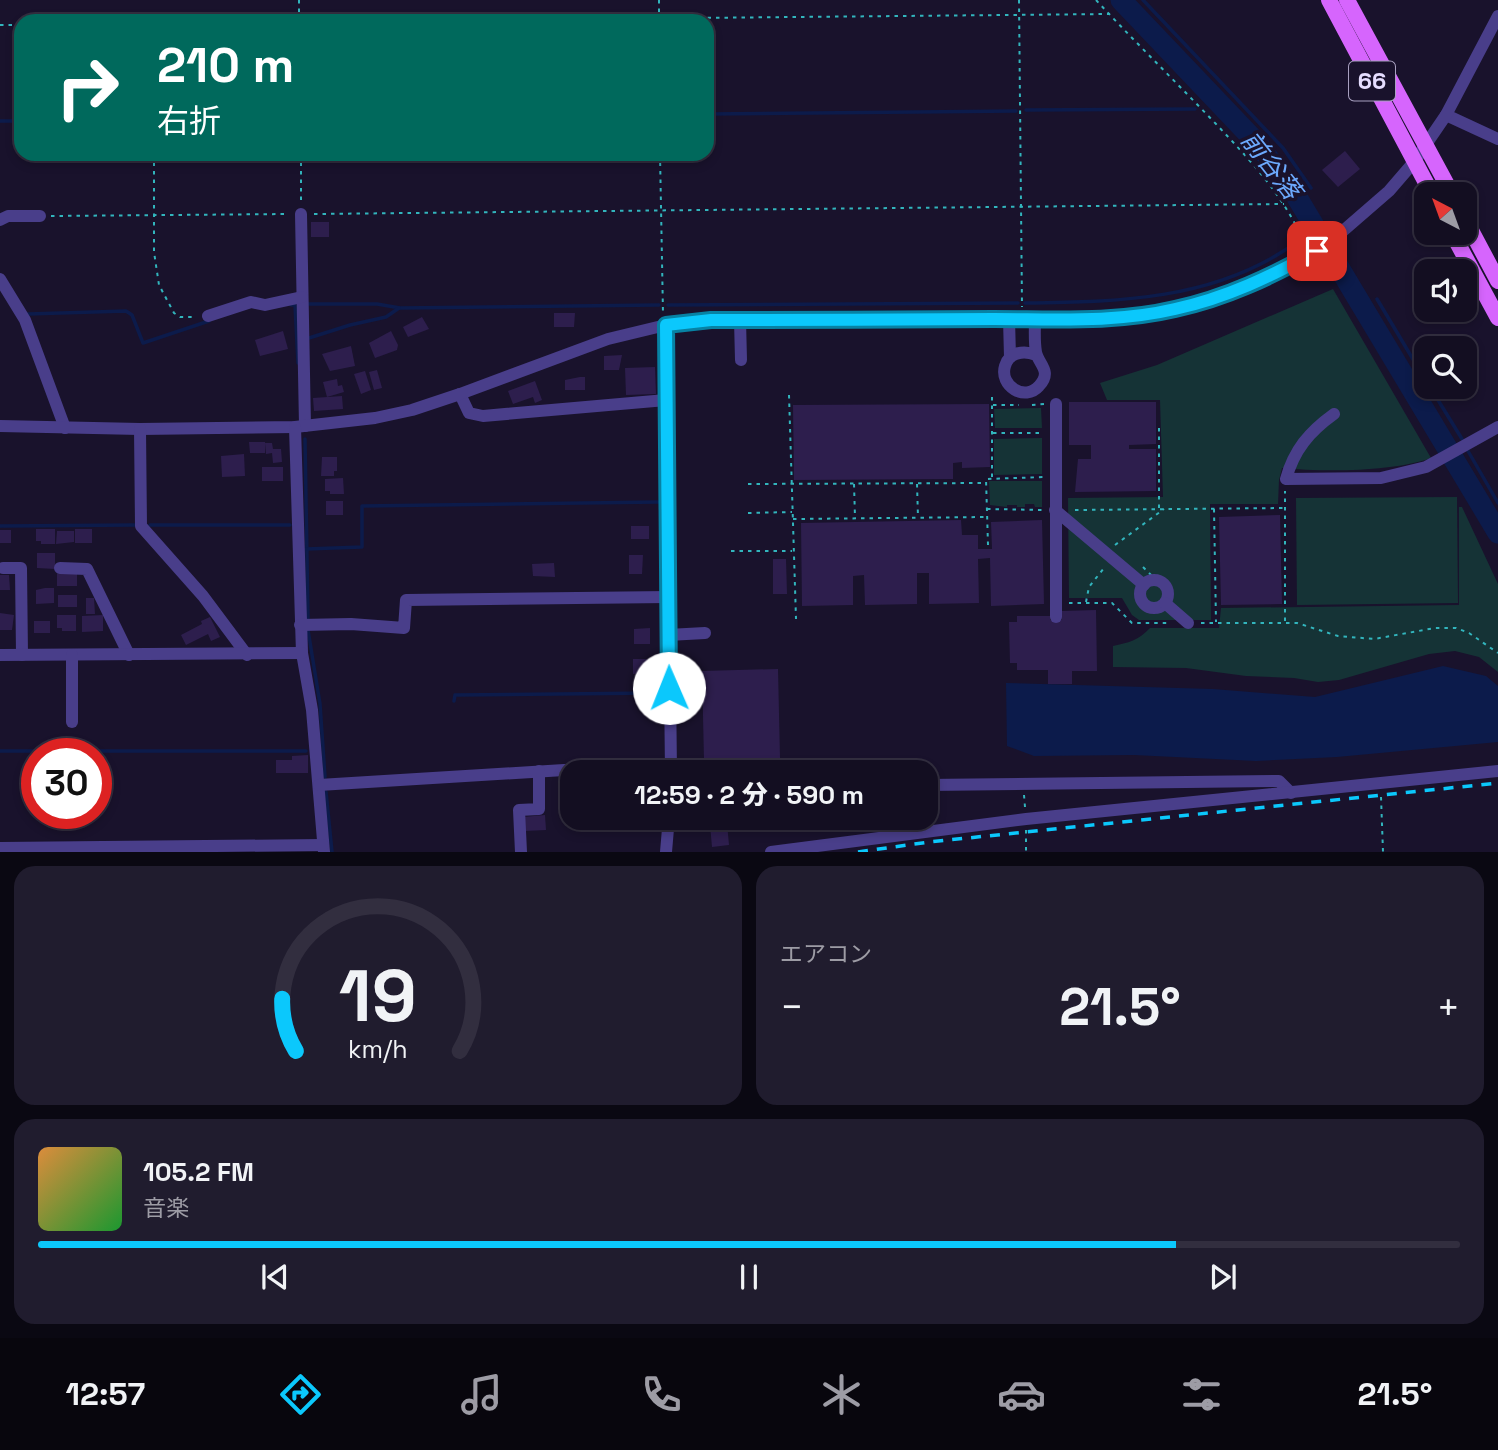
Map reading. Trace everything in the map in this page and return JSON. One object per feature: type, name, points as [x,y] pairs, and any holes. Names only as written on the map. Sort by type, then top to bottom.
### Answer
[{"type":"main road","name":"66","points":[[1329,0],[1426,182]]},
{"type":"main road","name":"66","points":[[1347,0],[1446,182]]},
{"type":"main road","points":[[1477,242],[1498,281]]},
{"type":"main road","points":[[1458,245],[1498,318]]},
{"type":"street","points":[[0,426],[140,429],[300,426],[375,418],[412,410],[460,394],[608,340],[666,325],[711,320],[1122,317],[1176,309],[1248,287],[1313,253],[1336,237],[1389,191],[1415,162],[1446,115],[1498,16]]},
{"type":"street","points":[[1446,115],[1498,139]]},
{"type":"street","points":[[0,848],[324,848],[312,710],[300,625],[301,214]]},
{"type":"street","points":[[0,220],[8,216],[40,216]]},
{"type":"street","points":[[0,279],[24,320],[65,428]]},
{"type":"street","points":[[208,316],[251,302],[265,304],[302,296]]},
{"type":"street","points":[[1015,319],[1010,357],[1004,369],[1006,382],[1016,391],[1029,392],[1035,390],[1043,379],[1044,366],[1036,355],[1035,319]]},
{"type":"street","points":[[740,320],[741,360]]},
{"type":"street","points":[[666,325],[671,760]]},
{"type":"street","points":[[1010,357],[1023,352],[1036,355]]},
{"type":"street","points":[[460,394],[469,413],[483,416],[666,400]]},
{"type":"street","points":[[1056,404],[1056,617]]},
{"type":"street","points":[[1334,414],[1308,437],[1292,458],[1286,479],[1381,478],[1426,467],[1498,427]]},
{"type":"street","points":[[140,429],[141,526],[203,596],[247,655]]},
{"type":"street","points":[[1055,510],[1144,585]]},
{"type":"street","points":[[2,568],[21,568],[22,655]]},
{"type":"street","points":[[60,568],[87,569],[130,655]]},
{"type":"street","points":[[1154,580],[1162,583],[1167,590],[1165,603],[1153,608],[1145,604],[1141,596],[1144,585],[1154,580]]},
{"type":"street","points":[[300,625],[351,624],[404,628],[406,600],[669,597]]},
{"type":"street","points":[[1165,603],[1188,623]]},
{"type":"street","points":[[668,635],[705,633]]},
{"type":"street","points":[[0,655],[302,653]]},
{"type":"street","points":[[72,655],[72,722]]},
{"type":"street","points":[[521,852],[519,810],[539,809],[538,771]]},
{"type":"street","points":[[319,785],[560,771]]},
{"type":"street","points":[[771,852],[1026,819],[1498,771]]},
{"type":"street","points":[[938,785],[1279,781],[1291,793]]},
{"type":"street","points":[[666,852],[668,830]]},
{"type":"path","points":[[1015,319],[1021,206],[1019,0]]},
{"type":"path","points":[[1096,0],[1232,142],[1284,204],[1313,253]]},
{"type":"path","points":[[714,19],[1110,14]]},
{"type":"path","points":[[154,161],[154,252],[161,292],[171,309],[180,317],[208,316]]},
{"type":"path","points":[[301,161],[301,214]]},
{"type":"path","points":[[660,161],[666,325]]},
{"type":"path","points":[[40,216],[1284,204]]},
{"type":"path","points":[[789,395],[796,619]]},
{"type":"path","points":[[992,396],[992,478]]},
{"type":"path","points":[[1159,426],[1159,509]]},
{"type":"path","points":[[992,433],[1056,433]]},
{"type":"path","points":[[988,545],[986,479],[1056,477]]},
{"type":"path","points":[[1285,622],[1286,479]]},
{"type":"path","points":[[854,483],[855,518]]},
{"type":"path","points":[[917,483],[918,518]]},
{"type":"path","points":[[748,484],[987,483]]},
{"type":"path","points":[[987,509],[1284,509]]},
{"type":"path","points":[[1107,554],[1134,529],[1164,509]]},
{"type":"path","points":[[1214,509],[1216,623]]},
{"type":"path","points":[[748,513],[792,512]]},
{"type":"path","points":[[792,519],[987,517]]},
{"type":"path","points":[[731,551],[793,551]]},
{"type":"path","points":[[1056,603],[1112,603],[1132,623],[1285,622],[1356,639],[1374,639],[1435,628],[1455,628],[1469,633],[1498,653]]},
{"type":"path","points":[[1380,783],[1383,852]]},
{"type":"green space","points":[[1333,289],[1431,458],[1397,466],[1358,470],[1282,468],[1278,504],[1210,504],[1211,620],[1139,620],[1132,615],[1122,598],[1069,598],[1068,498],[1163,497],[1160,400],[1107,400],[1100,383],[1157,365]]},
{"type":"green space","points":[[1041,408],[1042,428],[995,428],[994,409]]},
{"type":"green space","points":[[1042,438],[1042,474],[994,475],[994,439]]},
{"type":"green space","points":[[989,481],[1042,481],[1042,507],[1035,507],[1034,504],[1025,504],[1025,507],[990,505]]},
{"type":"green space","points":[[1457,497],[1458,603],[1297,605],[1296,498]]},
{"type":"green space","points":[[1459,507],[1462,507],[1498,584],[1498,672],[1479,657],[1455,651],[1429,654],[1339,680],[1318,682],[1186,668],[1113,667],[1113,646],[1133,640],[1150,628],[1219,628],[1221,608],[1459,605]]},
{"type":"water","points":[[1443,666],[1486,676],[1498,686],[1498,742],[1337,757],[1256,761],[1134,755],[1034,756],[1007,746],[1006,683],[1213,689],[1315,697]]},
{"type":"building","points":[[1345,151],[1360,169],[1338,187],[1322,170]]},
{"type":"building","points":[[311,222],[329,222],[329,237],[311,237]]},
{"type":"building","points":[[554,313],[575,313],[574,327],[554,327]]},
{"type":"building","points":[[422,317],[429,329],[408,337],[403,327]]},
{"type":"building","points":[[283,331],[288,349],[260,356],[255,340]]},
{"type":"building","points":[[391,331],[398,345],[397,350],[375,358],[369,343]]},
{"type":"building","points":[[351,346],[355,366],[330,371],[322,354]]},
{"type":"building","points":[[622,355],[619,370],[604,370],[604,356]]},
{"type":"building","points":[[655,367],[656,394],[626,395],[625,368]]},
{"type":"building","points":[[377,370],[382,388],[374,390],[369,372]]},
{"type":"building","points":[[365,371],[371,390],[361,394],[354,374]]},
{"type":"building","points":[[585,377],[585,390],[565,390],[565,380]]},
{"type":"building","points":[[337,379],[338,386],[342,385],[344,392],[327,397],[323,382]]},
{"type":"building","points":[[535,381],[542,400],[535,403],[533,397],[513,404],[508,391]]},
{"type":"building","points":[[342,396],[343,409],[314,411],[313,398]]},
{"type":"building","points":[[1069,402],[1156,402],[1156,444],[1129,445],[1129,449],[1156,449],[1156,491],[1075,492],[1078,459],[1091,459],[1091,445],[1069,445]]},
{"type":"building","points":[[989,404],[990,467],[962,468],[962,462],[953,463],[953,479],[794,480],[793,405]]},
{"type":"building","points":[[249,442],[265,442],[265,453],[250,453]]},
{"type":"building","points":[[265,443],[272,443],[273,449],[281,449],[282,462],[273,463],[272,453],[266,454]]},
{"type":"building","points":[[244,454],[245,476],[222,477],[221,456]]},
{"type":"building","points":[[322,457],[337,457],[337,471],[334,471],[334,476],[321,476]]},
{"type":"building","points":[[262,467],[283,467],[283,481],[262,481]]},
{"type":"building","points":[[343,478],[344,494],[330,494],[330,491],[325,491],[325,479]]},
{"type":"building","points":[[326,501],[343,501],[343,515],[326,515]]},
{"type":"building","points":[[1280,515],[1282,604],[1221,605],[1219,517]]},
{"type":"building","points":[[961,520],[962,535],[978,535],[978,549],[992,549],[991,522],[1042,520],[1044,604],[991,606],[990,558],[978,559],[979,603],[929,604],[929,573],[917,573],[917,604],[865,605],[864,575],[853,576],[853,605],[802,606],[801,523]]},
{"type":"building","points":[[631,526],[649,526],[649,539],[631,539]]},
{"type":"building","points":[[36,529],[55,529],[55,544],[41,544],[41,541],[36,541]]},
{"type":"building","points":[[75,529],[92,529],[92,543],[75,543]]},
{"type":"building","points":[[0,530],[11,530],[11,543],[0,543]]},
{"type":"building","points":[[57,531],[74,531],[74,542],[56,544]]},
{"type":"building","points":[[37,553],[55,553],[55,569],[37,568]]},
{"type":"building","points":[[629,555],[643,555],[642,574],[629,574]]},
{"type":"building","points":[[773,559],[786,559],[787,594],[773,594]]},
{"type":"building","points":[[554,563],[555,577],[533,576],[532,564]]},
{"type":"building","points":[[57,574],[77,574],[77,586],[57,586]]},
{"type":"building","points":[[0,575],[9,575],[10,590],[0,590]]},
{"type":"building","points":[[54,588],[54,603],[36,604],[36,590]]},
{"type":"building","points":[[58,595],[77,595],[77,607],[58,607]]},
{"type":"building","points":[[86,598],[94,598],[95,614],[86,614]]},
{"type":"building","points":[[1096,610],[1097,671],[1072,671],[1072,684],[1048,684],[1048,670],[1017,670],[1017,663],[1010,663],[1009,622],[1017,622],[1017,616],[1050,616],[1050,620],[1062,620],[1062,611]]},
{"type":"building","points":[[0,613],[14,615],[12,630],[0,630]]},
{"type":"building","points":[[57,615],[76,615],[76,631],[62,631],[62,628],[57,628]]},
{"type":"building","points":[[103,615],[103,631],[82,632],[82,616]]},
{"type":"building","points":[[210,617],[220,637],[211,641],[208,634],[186,645],[181,635]]},
{"type":"building","points":[[34,621],[50,621],[50,633],[34,633]]},
{"type":"building","points":[[650,628],[650,644],[634,644],[634,629]]},
{"type":"building","points":[[633,659],[647,659],[647,664],[651,664],[651,673],[633,674]]},
{"type":"building","points":[[778,669],[780,758],[704,760],[702,671]]},
{"type":"building","points":[[308,755],[308,773],[276,773],[276,760],[292,760],[292,756]]},
{"type":"building","points":[[545,815],[546,830],[524,831],[523,817]]},
{"type":"building","points":[[710,830],[728,830],[729,845],[712,847]]},
{"type":"waterway","name":"前谷落","points":[[1121,0],[1257,143],[1292,189],[1498,533]]},
{"type":"waterway","points":[[1143,0],[1283,148],[1311,188]]},
{"type":"waterway","points":[[1026,110],[1195,109]]},
{"type":"waterway","points":[[714,114],[1016,111]]},
{"type":"waterway","points":[[0,121],[14,121]]},
{"type":"waterway","name":"前谷落","points":[[1310,231],[1315,226]]},
{"type":"waterway","points":[[1025,303],[1130,299],[1199,287],[1264,263],[1294,244]]},
{"type":"waterway","points":[[1377,299],[1414,361]]},
{"type":"waterway","points":[[668,305],[1018,303]]},
{"type":"waterway","points":[[308,304],[377,304],[400,308],[659,305]]},
{"type":"waterway","points":[[291,305],[295,305],[298,363]]},
{"type":"waterway","points":[[309,338],[386,317],[399,308]]},
{"type":"waterway","points":[[28,314],[126,311],[132,315],[143,343],[209,321]]},
{"type":"waterway","points":[[1437,399],[1462,439]]},
{"type":"waterway","points":[[305,439],[308,618]]},
{"type":"waterway","points":[[1468,451],[1498,503]]},
{"type":"waterway","points":[[306,549],[362,547],[362,506],[658,502]]},
{"type":"waterway","points":[[0,526],[136,525]]},
{"type":"waterway","points":[[150,525],[290,525]]},
{"type":"waterway","points":[[308,630],[320,704],[325,777]]},
{"type":"waterway","points":[[454,701],[455,695],[658,693]]},
{"type":"waterway","points":[[0,751],[306,751]]},
{"type":"waterway","points":[[326,792],[332,852]]},
{"type":"railway","points":[[858,852],[929,842],[1498,783]]},
{"type":"route","points":[[669,688],[666,325],[711,320],[1022,319],[1149,315],[1248,287],[1317,251]]}]
